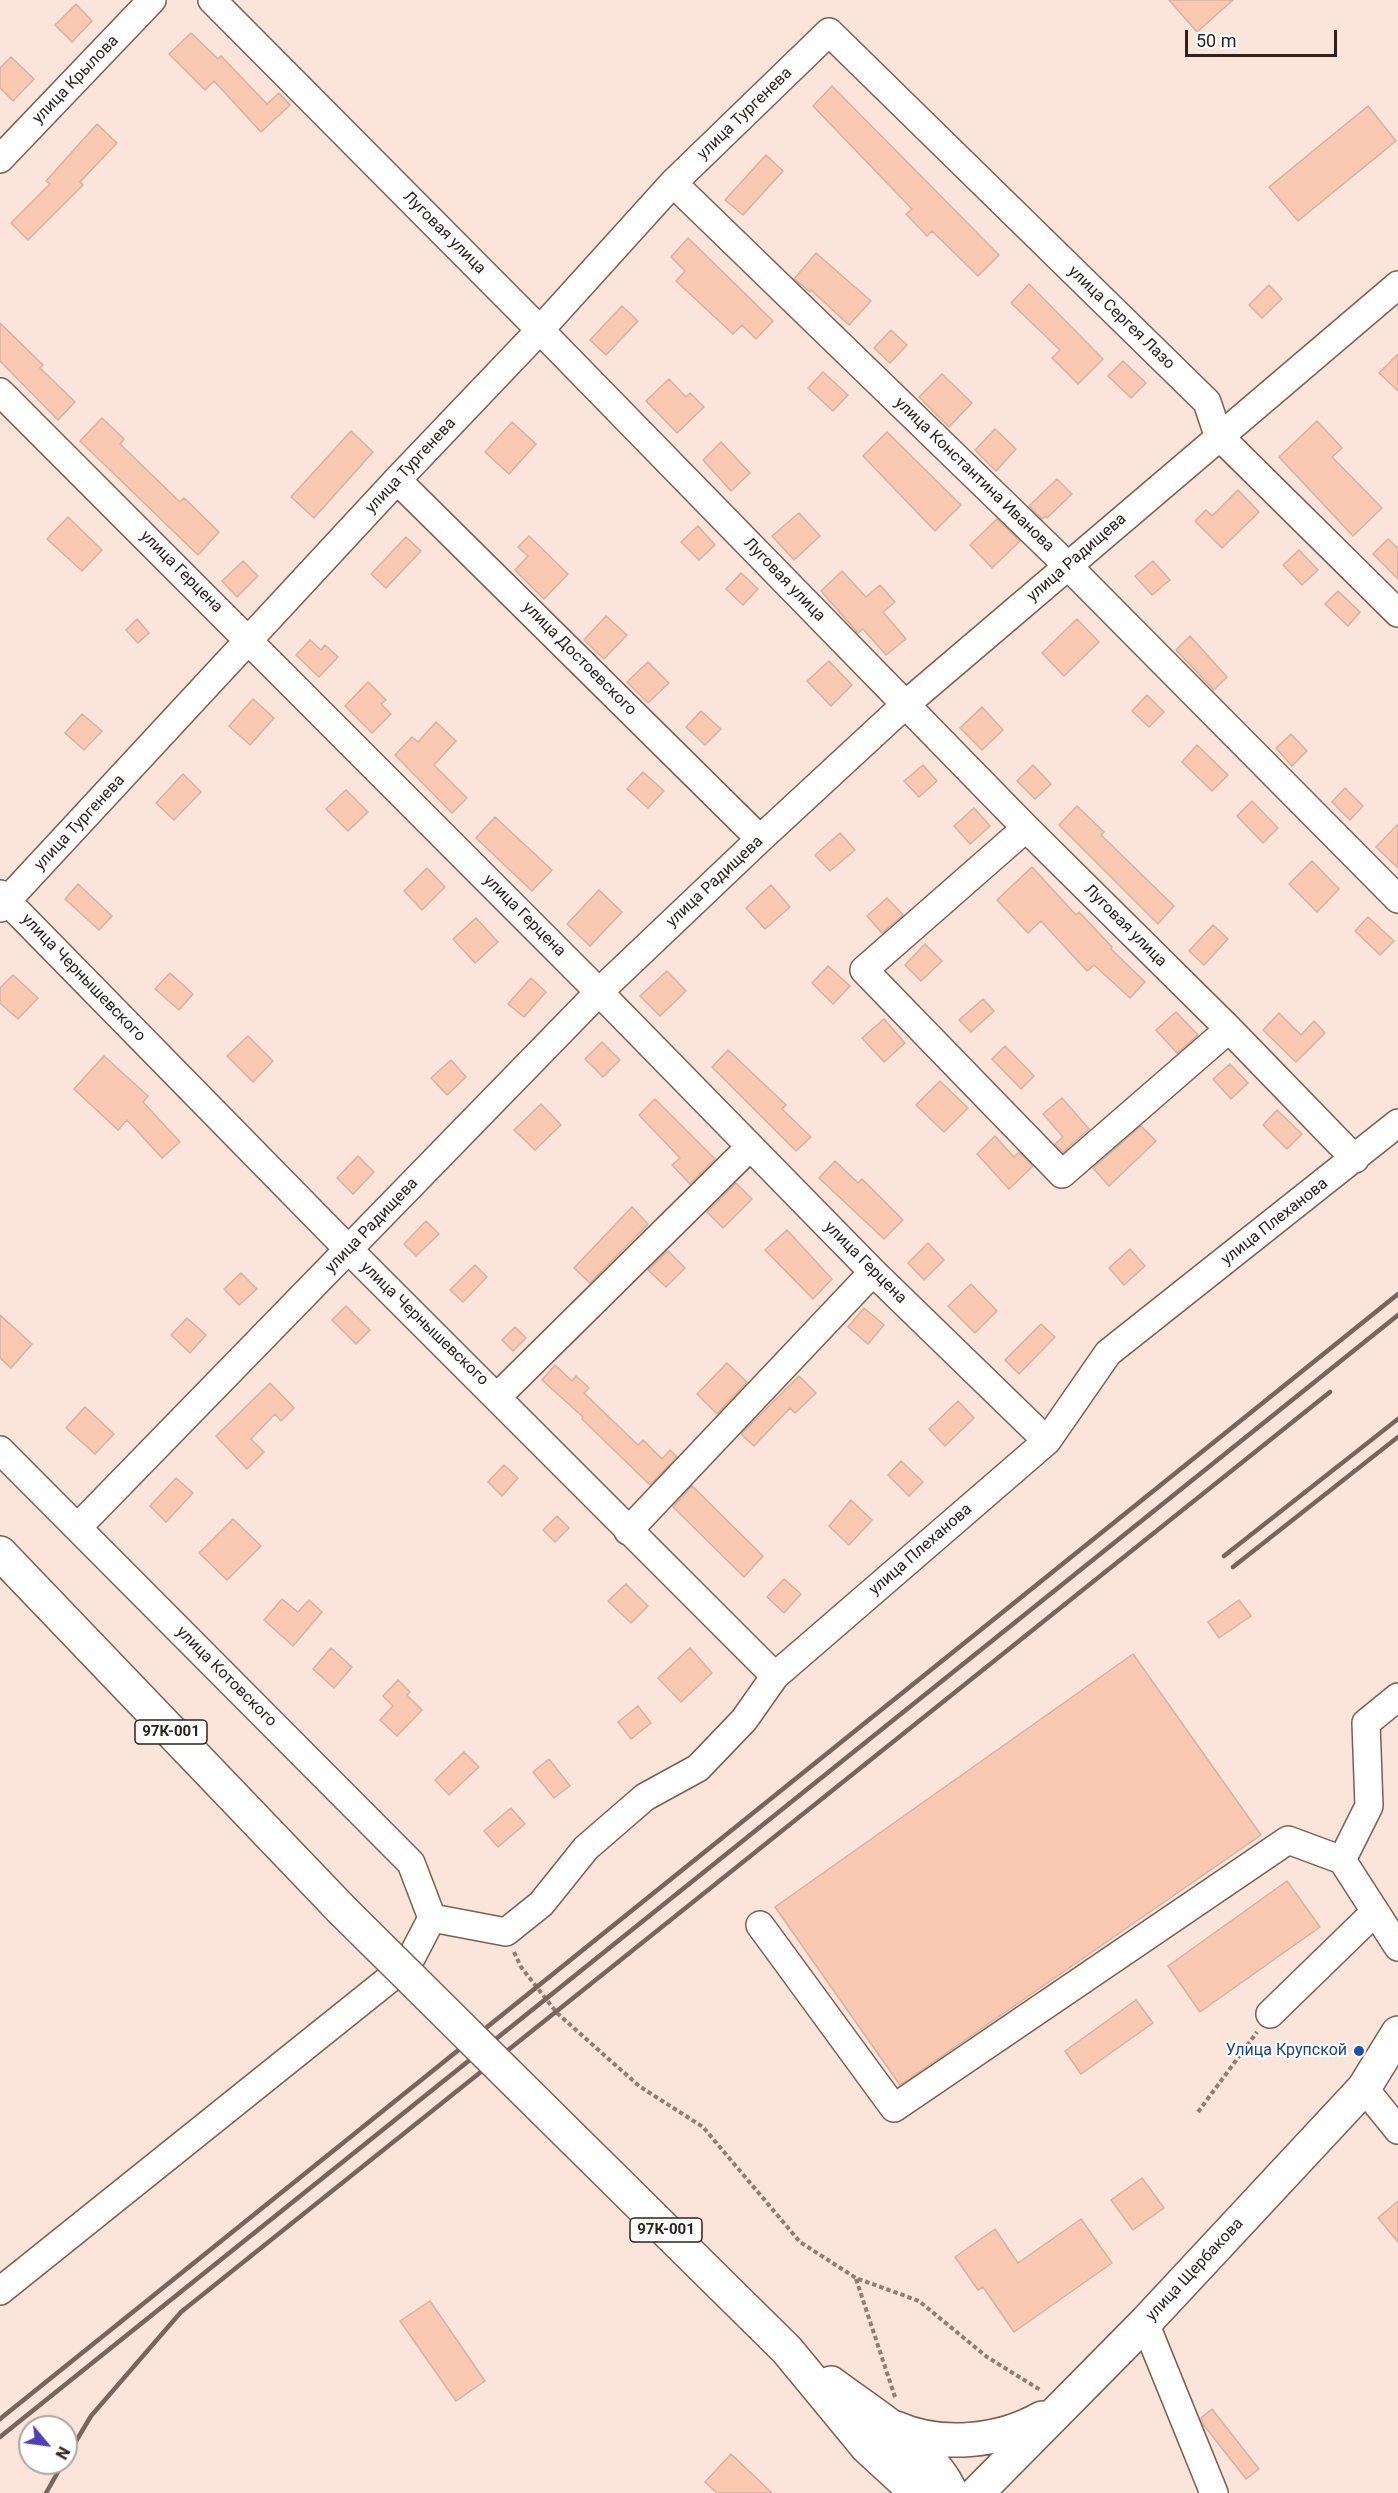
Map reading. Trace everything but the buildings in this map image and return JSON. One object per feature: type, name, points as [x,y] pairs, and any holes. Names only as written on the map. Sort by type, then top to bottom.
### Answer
[{"type":"main road","name":"97К-001","points":[[0,1553],[342,1910],[545,2111],[787,2350],[885,2434],[938,2469],[951,2493]]},
{"type":"main road","name":"улица Щербакова","points":[[976,2493],[1146,2323],[1364,2088],[1398,2033]]},
{"type":"main road","points":[[878,2493],[885,2434],[976,2439],[1029,2425],[1065,2405]]},
{"type":"main road","name":"97К-001","points":[[885,2434],[917,2493]]},
{"type":"street","name":"улица Крылова","points":[[0,159],[152,0]]},
{"type":"street","name":"Луговая улица","points":[[212,0],[540,330],[1026,828],[1229,1029],[1355,1159]]},
{"type":"street","name":"улица Тургенева","points":[[2,901],[250,641],[674,183],[829,32]]},
{"type":"street","name":"улица Сергея Лазо","points":[[829,32],[1207,402],[1218,435],[1398,613]]},
{"type":"street","name":"улица Константина Иванова","points":[[674,183],[1068,566],[1398,899]]},
{"type":"street","name":"улица Радищева","points":[[78,1527],[599,992],[760,839],[906,704],[1218,435],[1395,293]]},
{"type":"street","name":"улица Герцена","points":[[0,392],[599,992],[873,1272],[1047,1441]]},
{"type":"street","name":"улица Достоевского","points":[[397,480],[760,839]]},
{"type":"street","points":[[1026,828],[864,970],[1062,1173],[1229,1029]]},
{"type":"street","name":"улица Чернышевского","points":[[2,901],[775,1676]]},
{"type":"street","name":"улица Плеханова","points":[[506,1932],[541,1904],[586,1848],[645,1797],[698,1768],[744,1720],[775,1676],[1047,1441],[1108,1353],[1398,1123]]},
{"type":"street","points":[[498,1396],[750,1147]]},
{"type":"street","points":[[628,1531],[873,1272]]},
{"type":"street","name":"улица Котовского","points":[[0,1450],[411,1863],[432,1918]]},
{"type":"street","points":[[1342,1860],[1369,1806],[1366,1723],[1398,1697]]},
{"type":"street","points":[[760,1925],[894,2108],[1288,1840],[1342,1860],[1398,1947]]},
{"type":"street","points":[[1270,2014],[1375,1912]]},
{"type":"street","points":[[0,2291],[408,1964],[432,1918],[506,1932]]},
{"type":"street","points":[[1364,2088],[1398,2130]]},
{"type":"street","points":[[1146,2323],[1214,2493]]},
{"type":"path","points":[[506,1932],[520,1967],[557,2013],[639,2086],[704,2127],[800,2242],[856,2278],[919,2301],[987,2357],[1065,2405]]},
{"type":"path","points":[[1198,2112],[1270,2014]]},
{"type":"path","points":[[856,2278],[885,2434]]},
{"type":"railway","points":[[0,2419],[1398,1294]]},
{"type":"railway","points":[[0,2437],[1398,1315]]},
{"type":"railway","points":[[78,2438],[91,2416],[181,2312],[1330,1392]]},
{"type":"railway","points":[[1224,1556],[1398,1419]]},
{"type":"railway","points":[[1233,1567],[1398,1437]]},
{"type":"railway","points":[[46,2493],[56,2475]]},
{"type":"place","name":"Улица Крупской","points":[[1359,2051]]}]
